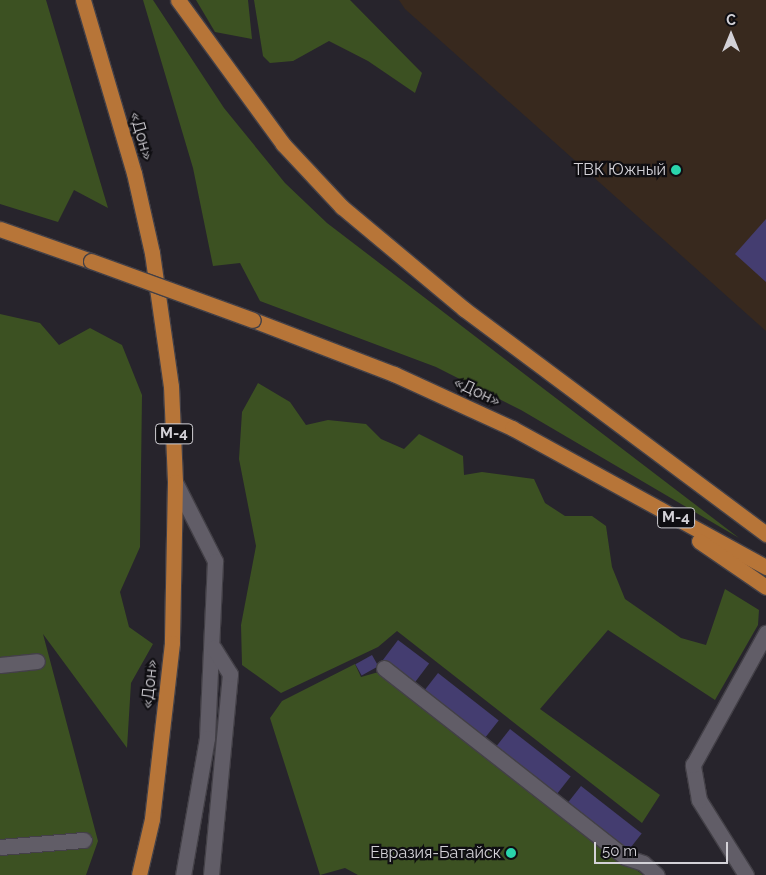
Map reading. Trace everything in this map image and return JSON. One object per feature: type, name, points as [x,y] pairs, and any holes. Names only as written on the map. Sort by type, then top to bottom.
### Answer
[{"type":"highway","name":"«Дон»","points":[[83,0],[134,174],[152,253],[171,386],[175,482],[172,643],[152,819],[139,875]]},
{"type":"highway","points":[[178,0],[283,144],[342,207],[464,309],[766,534]]},
{"type":"highway","name":"«Дон»","points":[[0,229],[253,320],[442,395],[586,468],[766,567]]},
{"type":"highway","points":[[586,468],[766,587]]},
{"type":"street","points":[[175,482],[215,561],[214,648],[206,738],[183,875]]},
{"type":"street","points":[[746,875],[699,800],[693,765],[766,633]]},
{"type":"street","points":[[211,875],[230,674],[214,648]]},
{"type":"street","points":[[0,665],[37,661]]},
{"type":"street","points":[[384,668],[625,857],[644,863],[657,875]]},
{"type":"street","points":[[0,847],[84,840]]},
{"type":"shaded area","name":"ТВК Южный","points":[[399,0],[766,0],[766,331],[405,9]]},
{"type":"green space","points":[[0,0],[46,0],[108,208],[74,190],[58,222],[0,204]]},
{"type":"green space","points":[[143,0],[153,0],[224,108],[285,183],[327,223],[739,538],[521,410],[436,367],[260,301],[240,263],[213,266],[193,168]]},
{"type":"green space","points":[[196,0],[248,0],[252,39],[215,32]]},
{"type":"green space","points":[[254,0],[350,0],[422,73],[415,93],[368,61],[329,41],[293,61],[270,63],[263,56]]},
{"type":"green space","points":[[0,314],[40,323],[59,345],[90,328],[122,345],[142,395],[140,547],[120,592],[129,627],[153,644],[131,683],[127,748],[43,634],[98,841],[86,875],[0,875]]},
{"type":"green space","points":[[258,383],[290,402],[306,425],[328,420],[366,424],[381,439],[404,449],[419,434],[463,456],[464,475],[482,472],[534,479],[545,503],[565,516],[592,516],[606,526],[612,567],[625,599],[681,638],[706,645],[725,589],[759,610],[758,625],[715,700],[608,630],[540,709],[660,795],[642,823],[397,631],[378,647],[281,693],[242,665],[241,625],[256,546],[239,459],[242,412]]},
{"type":"green space","points":[[355,664],[361,677],[382,671],[643,875],[358,875],[345,868],[320,875],[270,718],[282,701]]},
{"type":"building","points":[[766,219],[766,282],[735,254]]},
{"type":"building","points":[[398,640],[429,663],[413,684],[382,661]]},
{"type":"building","points":[[372,655],[378,666],[362,676],[355,664]]},
{"type":"building","points":[[438,673],[499,720],[484,739],[423,692]]},
{"type":"building","points":[[510,729],[571,776],[557,795],[496,747]]},
{"type":"building","points":[[581,786],[642,833],[628,852],[567,804]]},
{"type":"place","name":"ТВК Южный","points":[[676,170]]},
{"type":"place","name":"Евразия-Батайск","points":[[511,853]]}]
